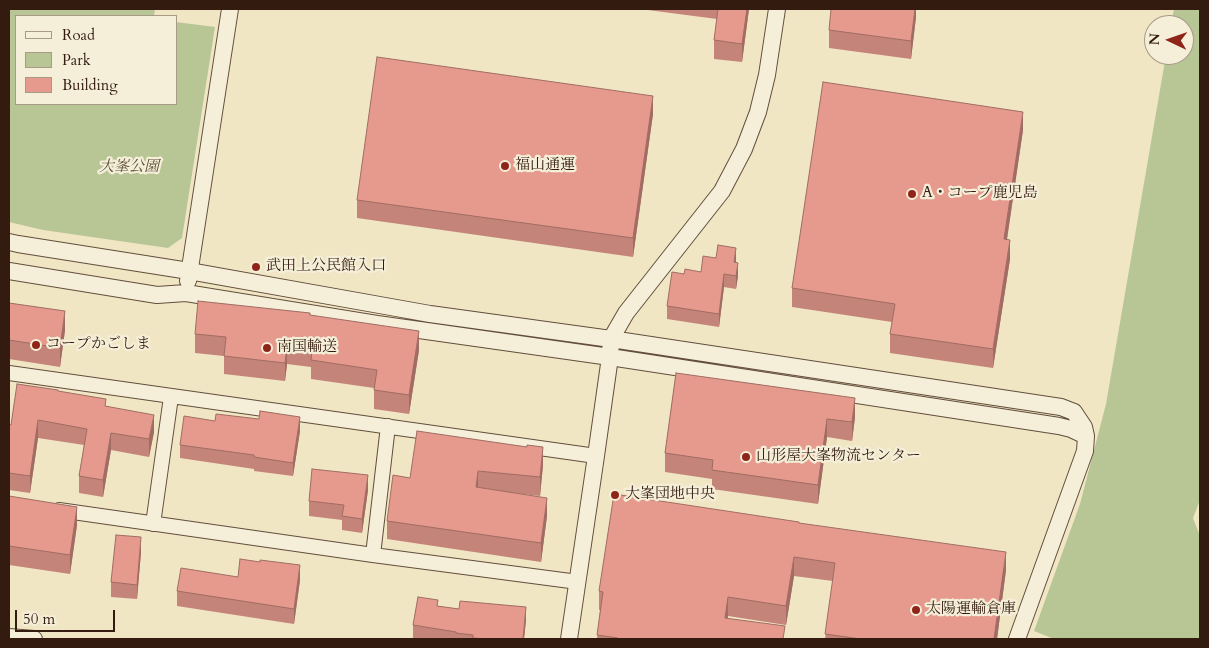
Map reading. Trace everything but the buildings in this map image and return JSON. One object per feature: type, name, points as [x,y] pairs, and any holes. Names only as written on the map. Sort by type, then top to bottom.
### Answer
[{"type":"street","points":[[186,293],[230,9]]},
{"type":"street","points":[[569,639],[610,357],[611,339],[626,313],[722,191],[744,149],[758,112],[777,9]]},
{"type":"street","points":[[9,242],[189,271],[430,314],[611,339],[1061,407],[1074,412],[1084,427],[1086,436],[1085,451],[1021,638]]},
{"type":"street","points":[[9,271],[157,295],[186,293],[377,324],[610,357],[1059,426],[1086,436]]},
{"type":"street","points":[[9,373],[596,456]]},
{"type":"street","points":[[152,524],[171,396]]},
{"type":"street","points":[[373,555],[388,426]]},
{"type":"street","points":[[47,508],[373,555],[578,582]]},
{"type":"street","points":[[9,637],[34,639]]},
{"type":"green space","name":"大峯公園","points":[[9,9],[155,9],[154,15],[15,15],[15,105],[178,105],[178,22],[215,27],[182,238],[168,248],[43,230],[9,222]]},
{"type":"green space","points":[[1174,9],[1200,9],[1200,500],[1193,518],[1200,536],[1200,639],[1054,639],[1034,631],[1080,504],[1106,404],[1164,65],[1194,65],[1194,15],[1173,15]]},
{"type":"place","name":"福山通運","points":[[505,166]]},
{"type":"place","name":"A・コープ鹿児島","points":[[912,194]]},
{"type":"place","name":"武田上公民館入口","points":[[256,267]]},
{"type":"place","name":"コープかごしま","points":[[36,345]]},
{"type":"place","name":"南国輸送","points":[[267,348]]},
{"type":"place","name":"山形屋大峯物流センター","points":[[746,457]]},
{"type":"place","name":"大峯団地中央","points":[[615,495]]},
{"type":"place","name":"太陽運輸倉庫","points":[[916,610]]}]
